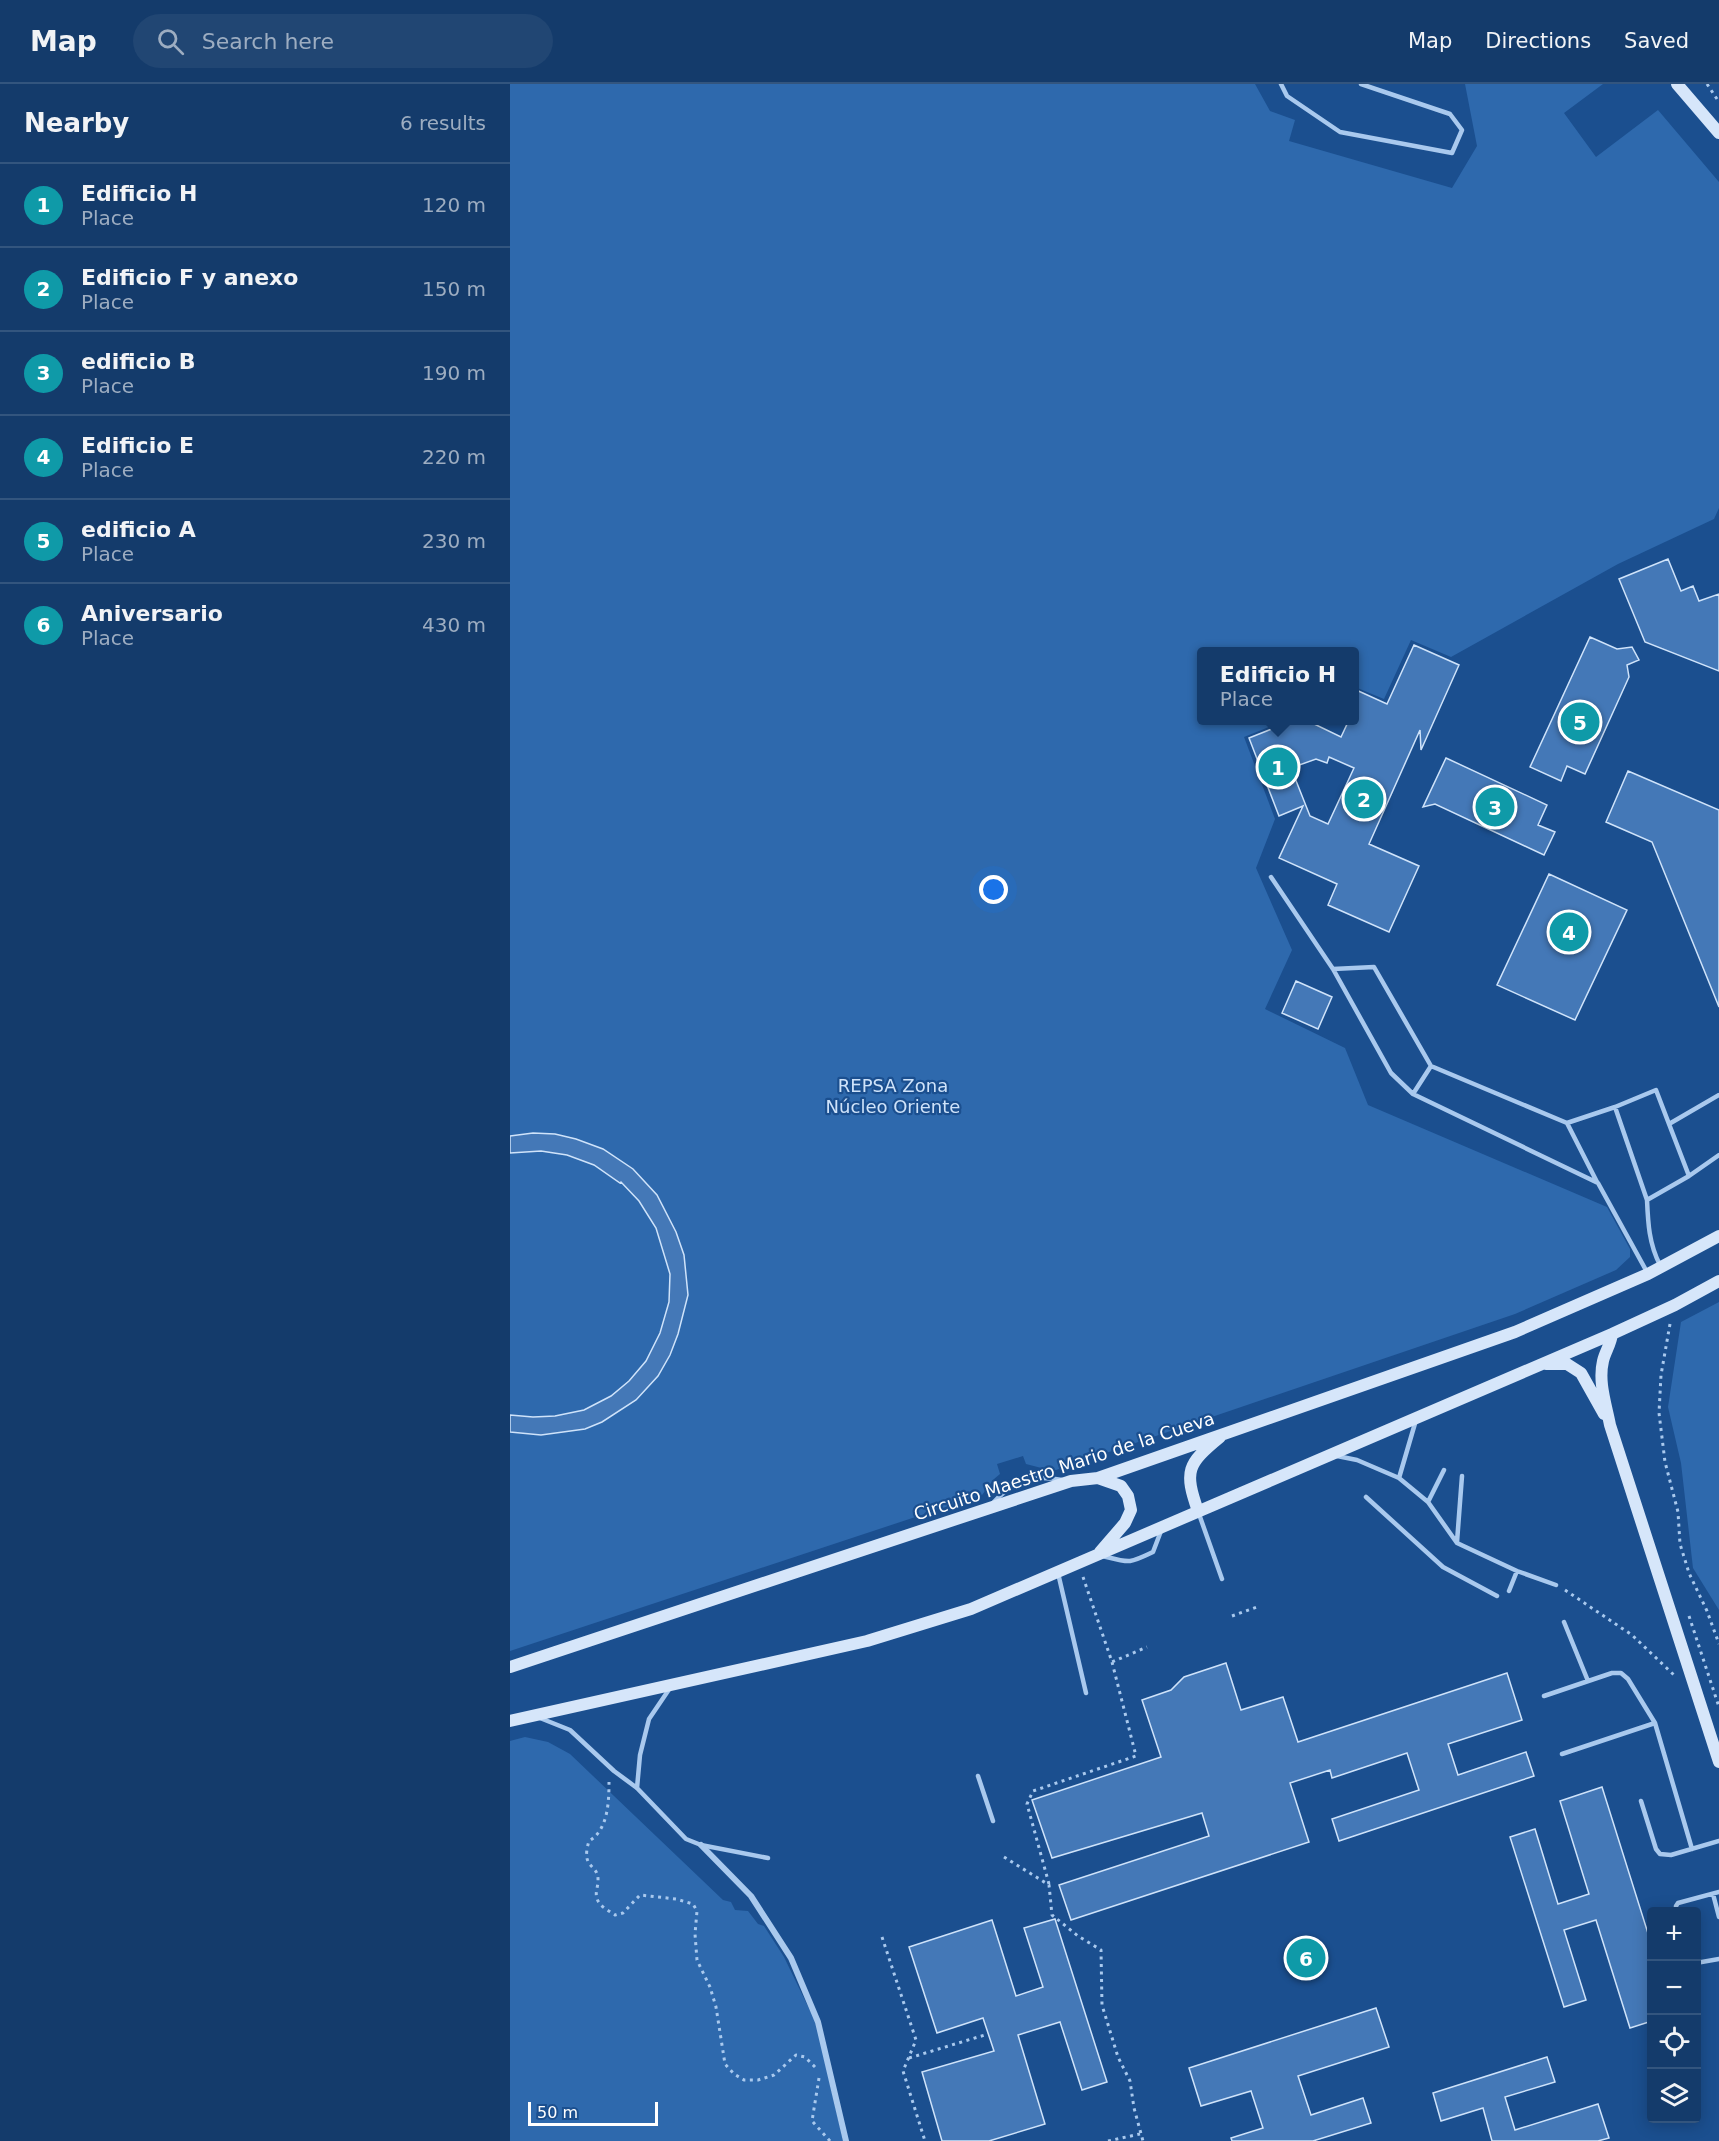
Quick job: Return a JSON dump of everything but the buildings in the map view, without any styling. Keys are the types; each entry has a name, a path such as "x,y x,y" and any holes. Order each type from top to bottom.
{"street":[{"path":"1677,84 1719,133"},
{"name":"Circuito Maestro Mario de la Cueva","path":"510,1667 1071,1481 1098,1478 1515,1332 1661,1268 1719,1236"},
{"path":"510,1721 867,1641 971,1609 1612,1334 1675,1305 1719,1281"},
{"path":"1612,1334 1610,1346 1603,1361 1602,1387 1610,1425 1719,1762"},
{"path":"1542,1364 1567,1364 1581,1373 1610,1425"},
{"path":"1198,1511 1191,1492 1189,1476 1194,1461 1225,1432"},
{"path":"1097,1555 1125,1523 1131,1510 1128,1496 1121,1486 1098,1478"},
{"path":"510,1675 524,1662"},
{"path":"700,1845 751,1896 791,1958 818,2022 846,2141"}],"lane":[{"path":"1281,84 1287,96 1340,132 1452,153 1462,130 1450,114 1360,84"},
{"path":"1271,877 1333,969 1391,1073 1413,1094 1598,1184"},
{"path":"1333,969 1374,967 1431,1066 1567,1123 1648,1274"},
{"path":"1413,1094 1431,1066"},
{"path":"1567,1123 1656,1090 1689,1176"},
{"path":"1669,1124 1719,1095"},
{"path":"1615,1107 1647,1200 1648,1225 1653,1251 1661,1268"},
{"path":"1647,1200 1689,1176 1719,1155"},
{"path":"1399,1478 1417,1417"},
{"path":"1331,1455 1357,1460 1399,1478 1428,1502 1457,1543 1517,1571 1556,1585"},
{"path":"1428,1502 1444,1470"},
{"path":"1457,1543 1462,1476"},
{"path":"1366,1497 1443,1567 1497,1596"},
{"path":"1198,1511 1222,1579"},
{"path":"1097,1555 1129,1563 1153,1552 1163,1527"},
{"path":"1509,1591 1517,1571"},
{"path":"1058,1572 1086,1693"},
{"path":"1564,1622 1588,1681"},
{"path":"1544,1696 1612,1673 1621,1673 1628,1679 1655,1723 1692,1849"},
{"path":"637,1788 640,1755 649,1719 673,1683"},
{"path":"536,1716 570,1730 637,1788 686,1839 700,1845 768,1858"},
{"path":"1562,1754 1655,1723"},
{"path":"978,1776 993,1821"},
{"path":"1641,1801 1656,1849 1660,1854 1671,1855 1719,1841"},
{"path":"1676,1907 1678,1903 1719,1892"},
{"path":"1713,1894 1719,1917"},
{"path":"1701,1962 1719,1959"}],"path":[{"path":"1707,84 1719,102"},
{"path":"1675,1305 1668,1330 1661,1375 1659,1413 1665,1462 1678,1512 1677,1525 1680,1544 1689,1573 1719,1644"},
{"path":"1078,1563 1112,1662 1136,1756 1033,1791 1027,1804 1049,1885 1052,1915 1078,1936 1101,1950 1102,2005 1118,2057 1130,2081 1134,2108 1143,2141"},
{"path":"1556,1585 1632,1635 1698,1698"},
{"path":"1232,1616 1257,1607"},
{"path":"1689,1616 1719,1707"},
{"path":"1112,1662 1147,1647"},
{"path":"609,1766 609,1793 605,1818 596,1837 589,1841 586,1851 586,1861 596,1872 598,1881 595,1892 599,1903 615,1915 623,1913 640,1895 676,1899 693,1904 697,1911 695,1950 716,2007 725,2064 734,2074 744,2080 758,2080 774,2075 796,2055 804,2057 815,2066 820,2075 812,2121 830,2141"},
{"path":"1004,1857 1049,1885"},
{"path":"882,1937 916,2040 903,2071 925,2141"},
{"path":"908,2058 988,2034"},
{"path":"1108,2141 1140,2134"}],"green space":[{"name":"REPSA Zona Núcleo Oriente","path":"510,84 1255,84 1270,111 1295,120 1289,141 1452,188 1477,146 1465,84 1603,84 1564,113 1596,157 1658,110 1719,182 1719,508 1714,519 1618,564 1451,657 1411,640 1384,699 1359,689 1359,647 1197,647 1197,725 1274,725 1244,737 1275,819 1256,868 1292,950 1265,1009 1345,1048 1368,1105 1607,1207 1630,1249 1630,1257 1616,1270 1515,1314 1053,1471 1026,1464 1023,1456 997,1464 1000,1474 982,1495 510,1651"},
{"path":"1719,1302 1719,1610 1693,1568 1681,1463 1668,1407 1681,1322"},
{"path":"525,1737 548,1742 570,1754 723,1900 731,1902 735,1910 748,1911 758,1924 764,1926 784,1957 816,2023 843,2141 510,2141 510,1741"}],"place":[{"name":"edificio A","path":"1580,722"},
{"name":"Edificio H","path":"1278,767"},
{"name":"Edificio F y anexo","path":"1364,799"},
{"name":"edificio B","path":"1495,807"},
{"name":"Edificio E","path":"1569,932"},
{"name":"Aniversario","path":"1306,1958"}]}
